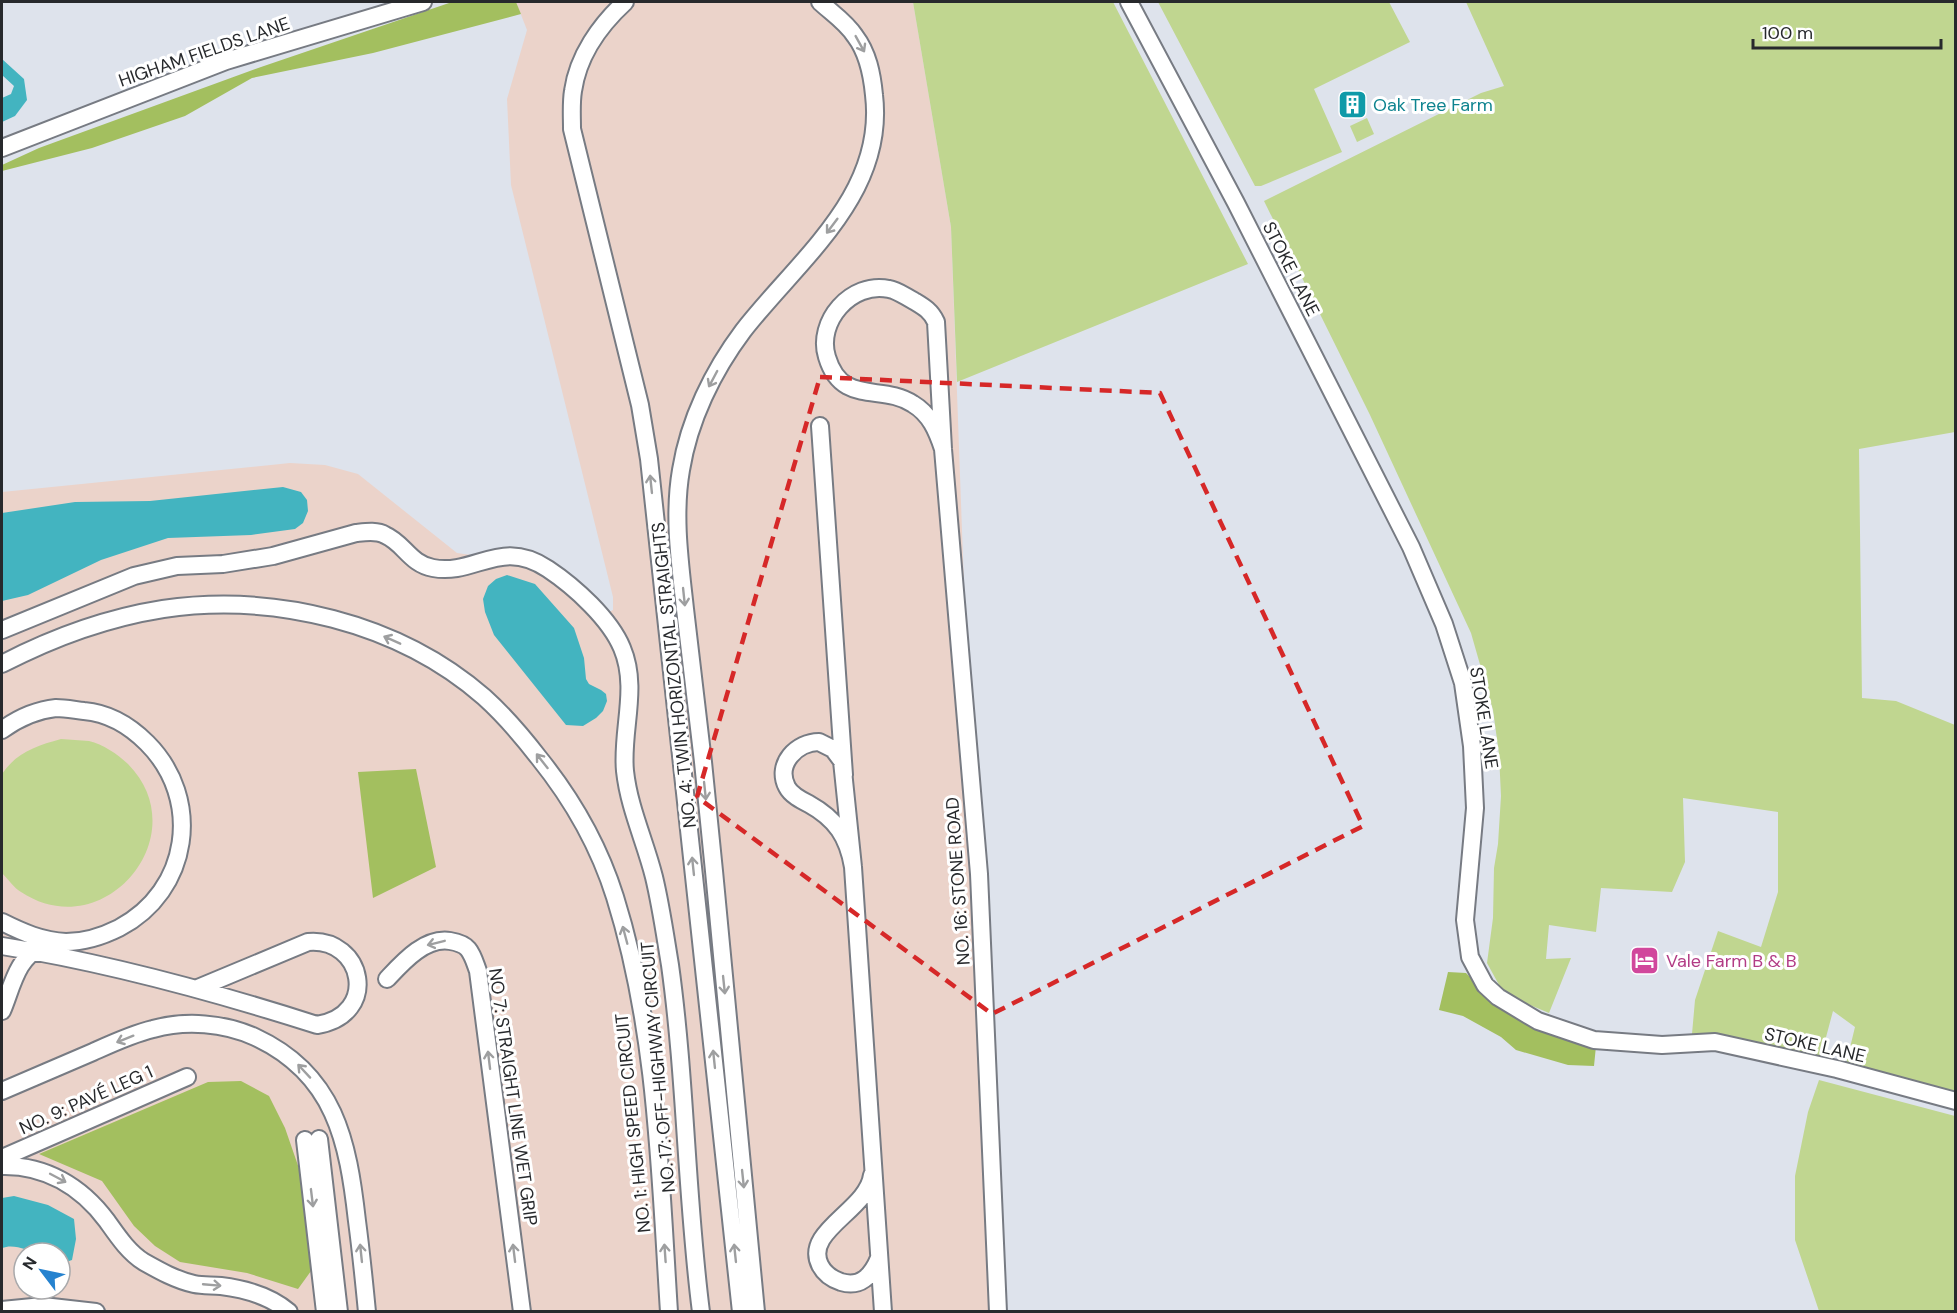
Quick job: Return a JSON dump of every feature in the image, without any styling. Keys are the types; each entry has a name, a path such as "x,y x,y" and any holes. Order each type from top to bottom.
{"street":[{"name":"HIGHAM FIELDS LANE","path":"2,148 226,61 423,2"},
{"name":"NO. 4: TWIN HORIZONTAL STRAIGHTS","path":"625,2 610,15 595,35 579,71 573,90 572,129 640,405 649,459 741,1311"},
{"name":"NO. 4: TWIN HORIZONTAL STRAIGHTS","path":"756,1311 703,761 680,564 677,505 681,470 690,432 705,393 722,362 744,331 820,242 840,215 867,168 874,138 876,112 872,74 866,55 856,37 845,23 820,2"},
{"name":"STOKE LANE","path":"1129,2 1236,203 1411,547 1444,624 1463,683 1473,746 1475,808 1466,920 1470,957 1485,985 1498,997 1538,1021 1594,1040 1662,1046 1715,1042 1837,1069 1956,1101"},
{"name":"NO. 16: STONE ROAD","path":"943,448 935,428 913,403 885,394 867,394 841,382 834,374 827,357 825,344 827,325 843,303 854,295 877,288 890,289 932,312 936,322 943,448 979,874 998,1311"},
{"path":"820,426 883,1311"},
{"name":"NO. 17: OFF-HIGHWAY CIRCUIT","path":"2,630 134,576 177,567 223,564 273,556 356,533 370,532 385,534 411,558 434,568 448,569 502,556 519,556 535,561 549,569 587,602 613,630 623,651 629,676 630,708 625,743 625,770 630,798 654,876 670,967 677,1027 694,1260 701,1311"},
{"name":"NO. 1: HIGH SPEED CIRCUIT","path":"2,664 58,638 138,614 191,606 272,607 298,610 327,618 358,627 403,645 458,677 483,696 510,722 553,775 588,832 614,895 626,935 644,1021 651,1071 669,1311"},
{"path":"2,730 17,719 56,708 97,712 133,729 162,758 178,790 183,826 177,862 160,894 135,919 103,936 34,951 24,961 2,1011"},
{"path":"844,775 842,761 837,752 825,744 812,742 802,745 792,754 784,775 786,786 791,793 829,819 846,839 853,867"},
{"path":"2,922 31,937 67,942"},
{"name":"NO 7: STRAIGHT LINE WET GRIP","path":"387,979 415,953 438,940 456,942 466,947 473,957 478,970 522,1311"},
{"path":"2,946 34,951 198,988 317,1025 331,1023 349,1010 355,999 357,976 349,958 339,950 319,941 308,942 198,988"},
{"path":"2,1091 127,1037 167,1026 188,1024 225,1026 244,1032 277,1048 306,1071 317,1086 336,1119 345,1142 354,1190 367,1311"},
{"name":"NO. 9: PAVÉ LEG 1","path":"2,1150 186,1074 2,1158"},
{"path":"325,1311 312,1139 339,1311"},
{"path":"872,1141 872,1178 869,1186 858,1202 824,1235 817,1251 817,1258 827,1275 843,1283 852,1284 868,1278 879,1257"},
{"path":"2,1166 27,1167 51,1174 72,1185 90,1200 140,1260 159,1271 175,1279 196,1284 243,1289 264,1296 290,1311"},
{"path":"2,1310 43,1306 96,1311"}],"highlighted area":[{"path":"820,377 1160,393 1363,826 992,1014 697,797"}],"shaded area":[{"path":"516,2 913,2 951,227 968,696 984,858 996,1044 1006,1311 2,1312 2,492 290,463 325,465 358,474 457,553 478,556 524,555 607,613 613,610 613,597 511,185 507,99 527,30"}],"green space":[{"path":"452,2 516,2 521,14 373,53 252,78 185,116 92,148 2,171 2,165 39,148 261,67"},
{"path":"913,2 1113,2 1248,264 957,382 951,227"},
{"path":"1158,2 1389,2 1410,42 1314,89 1342,152 1261,186 1255,186"},
{"path":"1466,2 1955,2 1955,432 1859,449 1862,698 1896,701 1955,725 1955,1096 1846,1064 1855,1027 1833,1011 1821,1056 1813,1058 1692,1034 1695,1000 1718,931 1761,947 1778,892 1778,812 1683,798 1685,862 1672,892 1601,888 1596,932 1549,925 1546,959 1571,958 1549,1013 1504,994 1487,963 1493,918 1494,868 1501,796 1499,754 1493,710 1471,633 1370,415 1264,201 1481,93 1504,86"},
{"path":"1367,118 1374,134 1357,142 1350,126"},
{"path":"61,739 94,742 110,750 128,764 147,792 152,822 147,850 132,875 110,894 83,905 52,905 21,892 2,873 2,774 21,755 43,744"},
{"path":"416,769 436,867 373,898 358,772"},
{"path":"1448,972 1466,973 1499,1006 1596,1046 1594,1066 1568,1065 1516,1050 1501,1037 1463,1016 1439,1010"},
{"path":"1819,1080 1955,1116 1955,1311 1819,1311 1795,1240 1795,1176 1808,1112"},
{"path":"241,1081 269,1096 285,1128 303,1180 311,1271 298,1289 247,1273 180,1262 155,1246 134,1226 102,1181 39,1154 208,1082"}],"water":[{"path":"2,59 24,79 27,100 15,116 2,122 2,98 11,94 14,86 2,75"},
{"path":"283,487 301,492 307,500 308,511 303,523 295,529 251,535 168,538 101,560 28,595 2,601 2,513 75,502 150,501"},
{"path":"507,575 535,584 574,628 584,658 586,679 589,684 606,694 607,701 603,711 583,726 566,725 494,635 485,612 483,599 488,586 496,579"},
{"path":"14,1196 48,1205 74,1219 76,1239 72,1260 72,1241 12,1241 12,1246 2,1248 2,1198"}],"place":[{"name":"Oak Tree Farm","path":"1352,105"},
{"name":"Vale Farm B & B","path":"1645,961"}]}
